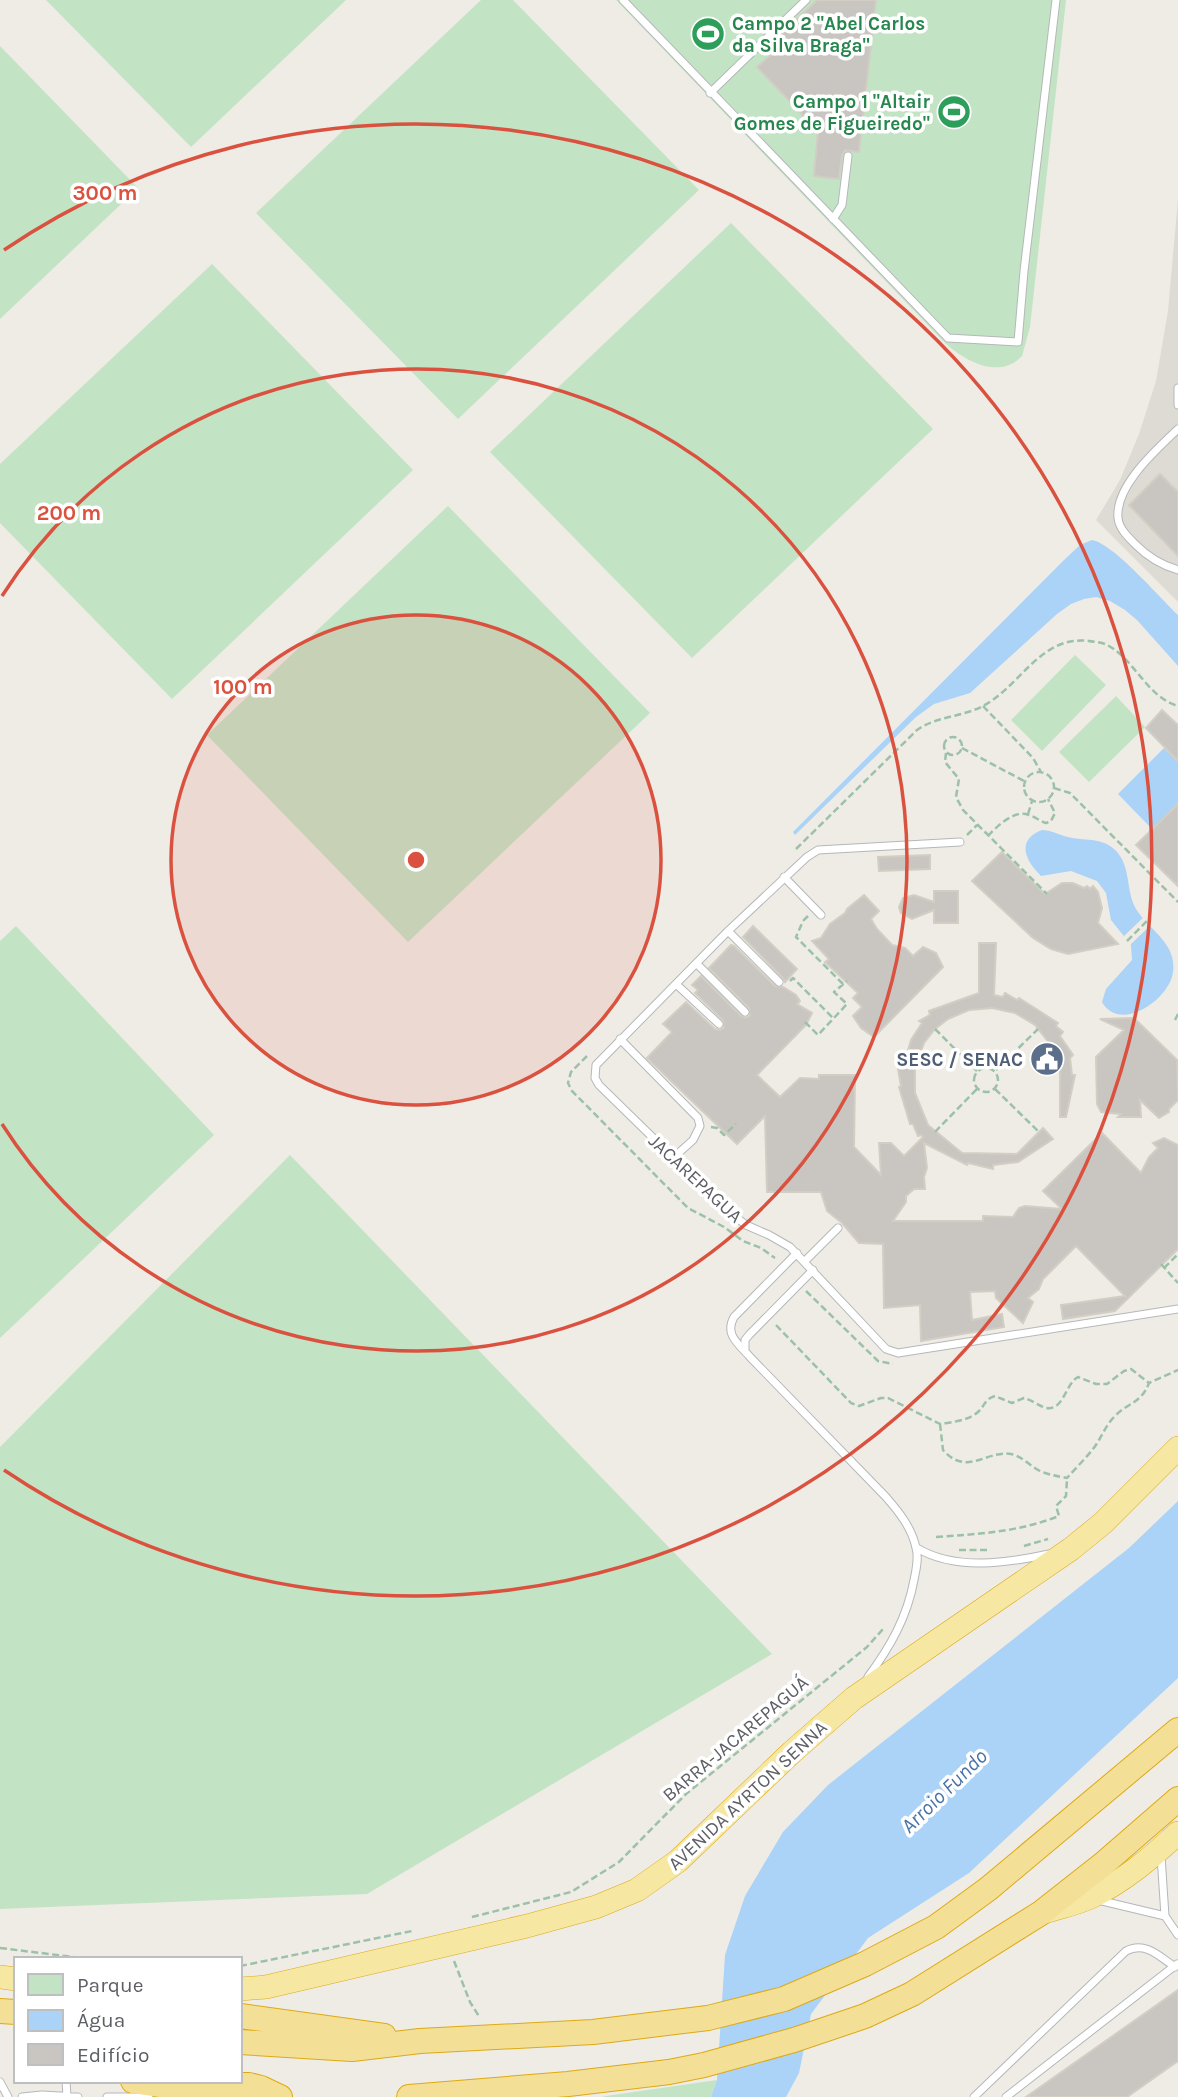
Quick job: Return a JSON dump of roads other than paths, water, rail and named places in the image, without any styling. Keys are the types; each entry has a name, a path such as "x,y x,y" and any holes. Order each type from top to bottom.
{"highway":[{"name":"AVENIDA AYRTON SENNA","path":"242,1989 266,1987 561,1916 596,1907 637,1890 678,1861 792,1752 854,1698 1071,1549 1102,1523 1178,1448"},
{"path":"242,2042 352,2049 419,2041 593,2032 708,2018 784,1999 865,1964 936,1927 988,1889 1178,1730"},
{"path":"409,2097 568,2084 704,2065 794,2040 865,2016 912,1994 955,1969 1041,1913 1178,1799"},
{"path":"1041,1913 1089,1898 1118,1882 1178,1833"},
{"path":"242,2016 419,2041"},
{"path":"147,2083 248,2085 280,2097"}],"lane":[{"path":"622,0 948,338 1018,342 1056,0"},
{"path":"710,93 806,0"},
{"path":"833,219 841,209 843,201 848,156"},
{"path":"1178,388 1178,405"},
{"path":"1178,429 1134,475 1121,497 1118,519 1124,533 1144,553 1162,565 1178,570"},
{"path":"673,1158 693,1140 700,1126 698,1118 620,1040 784,877 818,850 960,842"},
{"path":"784,877 818,912"},
{"path":"728,931 779,982"},
{"path":"698,964 745,1012"},
{"path":"676,984 719,1024"},
{"name":"JACAREPAGUA","path":"620,1040 596,1065 595,1078 599,1085 746,1225 769,1234 797,1253 886,1349 898,1353 1178,1309"},
{"path":"805,1261 838,1228"},
{"path":"797,1253 734,1317 729,1325 730,1332 887,1497 904,1519 916,1548 915,1572 907,1612 887,1651 854,1698"},
{"path":"745,1350 747,1337 813,1270"},
{"path":"916,1548 940,1558 971,1562 1017,1561 1071,1549"},
{"path":"1161,1849 1165,1916 1178,1935"},
{"path":"1089,1898 1165,1916"},
{"path":"975,2097 1126,1951 1140,1946 1148,1948 1176,1965 1018,2093 1006,2097"},
{"path":"0,2082 8,2097"},
{"path":"22,2097 78,2097"},
{"path":"107,2097 149,2097"}],"water":[{"path":"1092,540 1124,561 1178,615 1178,666 1137,620 1110,601 1096,597 1071,604 970,693 934,704 916,717 795,835 793,832 1064,560 1080,545"},
{"path":"1164,748 1178,762 1178,803 1152,829 1118,794"},
{"path":"1042,830 1103,843 1120,855 1136,909 1166,945 1173,962 1170,982 1163,993 1143,1009 1120,1015 1110,1011 1102,1002 1106,989 1132,960 1131,945 1111,920 1106,893 1097,881 1071,871 1041,876 1031,864 1026,845 1028,839"},
{"name":"Arroio Fundo","path":"1178,1501 1178,1678 969,1873 868,1938 811,2014 799,2073 786,2097 711,2097 717,2080 725,1955 745,1896 783,1832 828,1785 1129,1548"}],"place":[{"name":"Campo 2 \"Abel Carlos da Silva Braga\"","path":"708,34"},
{"name":"Campo 1 \"Altair Gomes de Figueiredo\"","path":"954,112"},
{"name":"SESC / SENAC","path":"1047,1059"}]}
